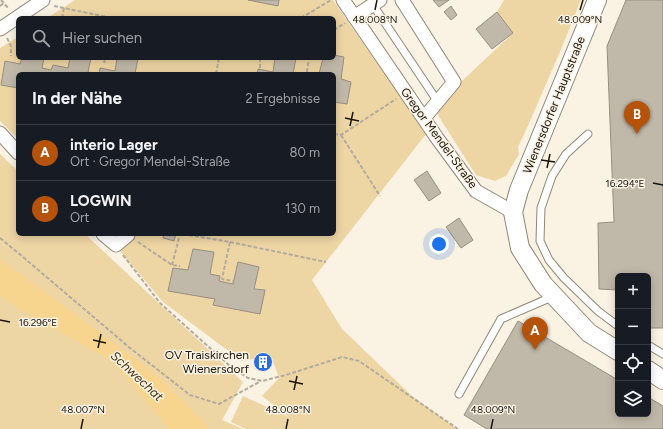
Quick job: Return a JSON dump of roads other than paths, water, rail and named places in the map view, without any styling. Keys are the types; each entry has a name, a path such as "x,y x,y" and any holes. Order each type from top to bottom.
{"street":[{"name":"Gregor Mendel-Straße","path":"343,0 437,138 476,191 513,212"},
{"path":"402,0 454,82 424,118"},
{"name":"Wienersdorfer Hauptstraße","path":"513,212 519,190 597,0"},
{"path":"19,16 41,2"},
{"path":"354,17 376,2"},
{"path":"1,28 16,18"},
{"path":"0,133 16,151"},
{"path":"513,212 520,248 543,284 589,333 615,349"},
{"path":"105,236 116,246 127,236"},
{"path":"651,372 663,380"}],"lane":[{"path":"376,2 438,102"},
{"path":"588,134 566,154 552,176 540,208 540,240 549,260 564,278 598,311 615,324"},
{"path":"459,394 501,319 554,296"},
{"path":"651,348 663,354"}],"water":[{"name":"Schwechat","path":"0,259 153,372 202,420 209,429 169,429 112,361 19,309 0,296"}],"place":[{"name":"LOGWIN","path":"637,134"},
{"name":"interio Lager","path":"535,350"},
{"name":"OV Traiskirchen Wienersdorf","path":"263,362"}]}
